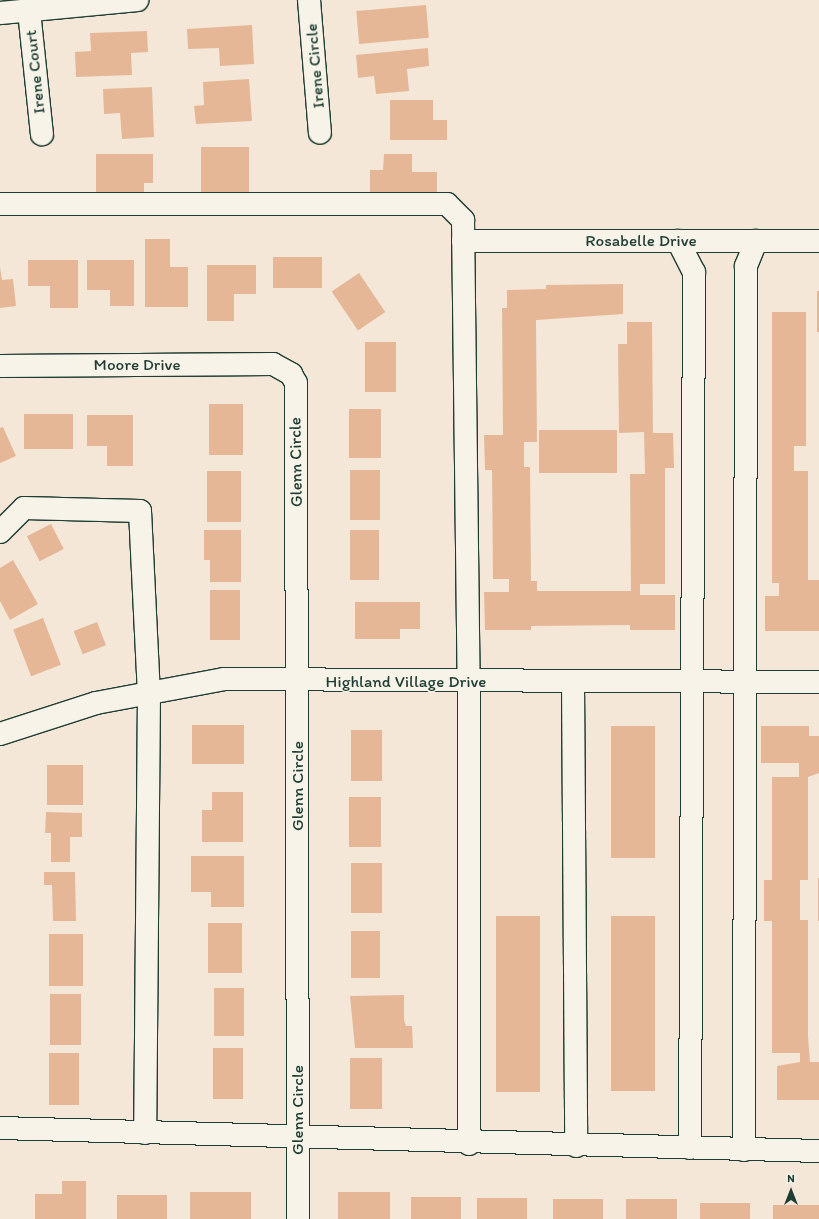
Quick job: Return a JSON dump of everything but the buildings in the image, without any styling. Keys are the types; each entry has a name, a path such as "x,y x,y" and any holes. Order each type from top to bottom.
{"street":[{"path":"0,13 138,0"},
{"name":"Irene Circle","path":"309,0 320,133"},
{"name":"Irene Court","path":"29,10 42,134"},
{"path":"0,204 446,204 463,220 469,682 469,1144"},
{"name":"Rosabelle Drive","path":"463,241 819,241"},
{"path":"678,241 694,272 690,682 690,1148"},
{"path":"744,1150 746,266 756,241"},
{"name":"Moore Drive","path":"0,366 273,364"},
{"name":"Glenn Circle","path":"273,364 291,374 296,383 298,682 298,1219"},
{"path":"0,532 24,508 140,511 149,694 145,1133"},
{"name":"Highland Village Drive","path":"0,734 96,703 224,679 298,682 819,682"},
{"path":"573,682 576,1146"},
{"path":"0,1128 469,1144 819,1151"}]}
